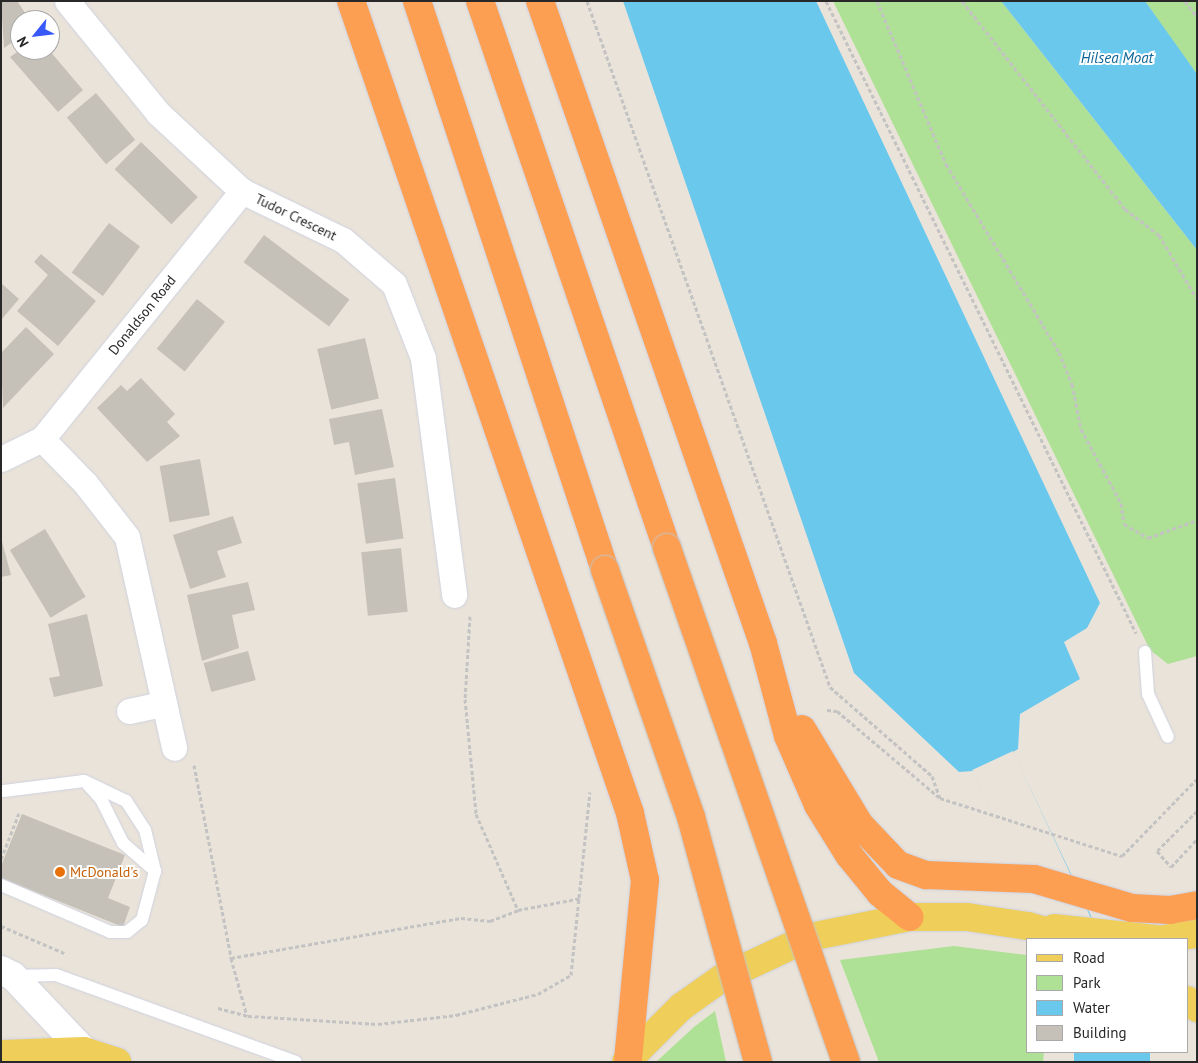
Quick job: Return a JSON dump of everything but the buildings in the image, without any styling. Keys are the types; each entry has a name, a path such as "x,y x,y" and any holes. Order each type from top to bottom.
{"highway":[{"path":"351,1 630,813 645,880 627,1060"},
{"path":"417,1 605,570 691,817 758,1062"},
{"path":"480,1 667,548 846,1062"},
{"path":"540,1 763,643 788,736 818,805 848,855 880,893 910,917"},
{"path":"763,643 820,762 872,842 898,865 926,875 999,875 1056,884 1108,902 1152,910 1197,905"}],"main road":[{"path":"627,1060 681,1007 763,956 827,932 910,917 966,917 1028,926 1150,938"},
{"path":"1028,926 1070,938"},
{"path":"1171,938 1197,934"},
{"path":"1,1054 84,1051 118,1062"}],"street":[{"name":"Tudor Crescent","path":"67,1 158,113 242,191 343,240 394,284 423,358 454,595"},
{"name":"Donaldson Road","path":"1,459 42,440 242,191"},
{"path":"42,440 85,483 127,537 174,748"},
{"path":"129,711 163,704"},
{"path":"5,976 84,1051"}],"lane":[{"path":"1145,652 1148,694 1168,737"},
{"path":"1,885 110,932 127,932 142,920 155,871 146,830 126,801 84,781 4,791"},
{"path":"84,781 101,799 123,844 155,871"},
{"path":"5,976 56,975 296,1062"}],"path":[{"path":"587,1 830,687 932,776 940,798"},
{"path":"826,1 1145,652"},
{"path":"877,1 946,164 1059,352 1072,384 1081,429 1121,503 1124,524 1148,538 1197,520"},
{"path":"962,1 1125,209 1159,235 1197,299"},
{"path":"1185,1 1197,17"},
{"path":"454,595 472,596 465,699 476,814 518,910"},
{"path":"826,710 837,711 940,798 1122,856 1197,779"},
{"path":"174,748 190,744 231,958 248,1016"},
{"path":"211,1006 248,1016 378,1024 456,1015 538,994 571,975 582,898 590,792"},
{"path":"1197,810 1157,851 1171,867 1197,839"},
{"path":"1,859 19,813"},
{"path":"231,958 461,918 490,921 518,910 582,898"},
{"path":"1,926 75,958"}],"green space":[{"path":"833,1 1001,1 1197,250 1197,656 1168,664 1150,650"},
{"path":"1145,1 1197,1 1197,74 1181,53"},
{"path":"954,946 1026,955 1026,1053 1044,1053 1043,1062 879,1062 840,960"},
{"path":"715,1011 726,1062 656,1062 694,1027"}],"water":[{"path":"623,1 816,1 1100,603 1087,628 1064,642 1080,679 1020,714 1018,749 1013,752 1102,938 1052,938 973,771 959,772 854,673"},
{"name":"Hilsea Moat","path":"1001,1 1145,1 1197,74 1197,250"},
{"path":"1074,1053 1150,1053 1150,1062 1074,1062"}],"pier":[{"path":"1013,751 1100,938 1051,938 972,770"}],"place":[{"name":"McDonald's","path":"60,872"}]}
